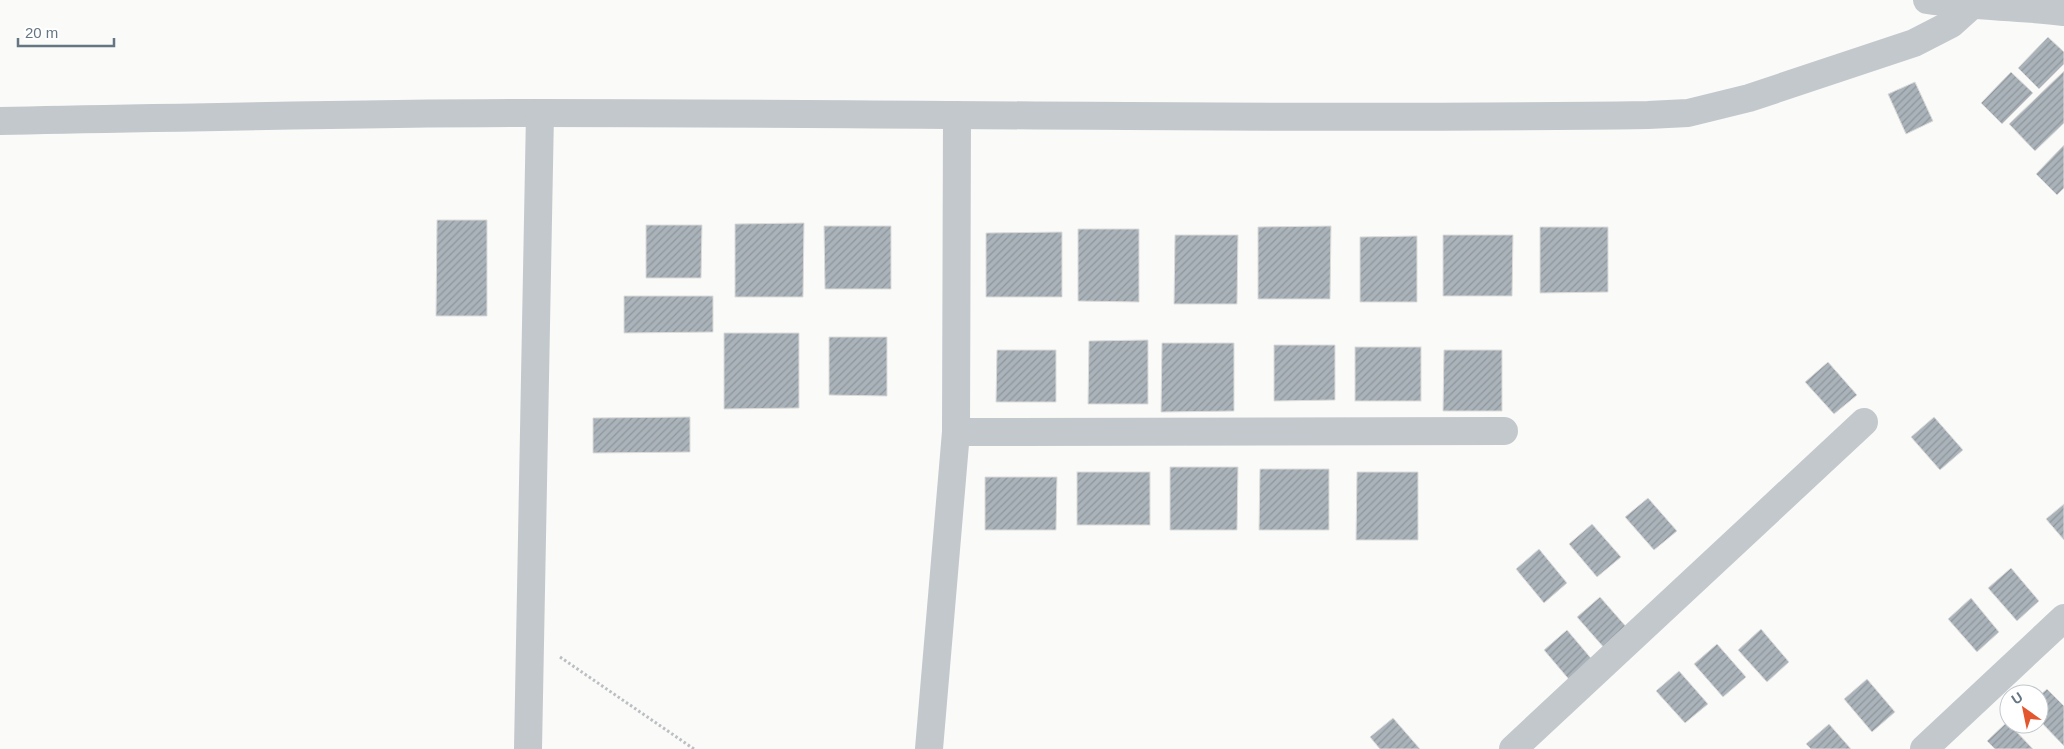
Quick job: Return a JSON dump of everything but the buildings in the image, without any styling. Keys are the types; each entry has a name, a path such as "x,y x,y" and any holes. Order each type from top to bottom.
{"street":[{"path":"1927,0 1972,6 2003,6 2064,12"},
{"path":"0,121 540,113 1420,118 1688,113 1749,98 1914,43 1951,24 1972,6"},
{"path":"528,749 540,113"},
{"path":"929,749 956,432 957,115"},
{"path":"1513,749 1864,422"},
{"path":"956,432 1504,431"},
{"path":"1924,749 2064,618"}],"path":[{"path":"531,637 694,749"}]}
